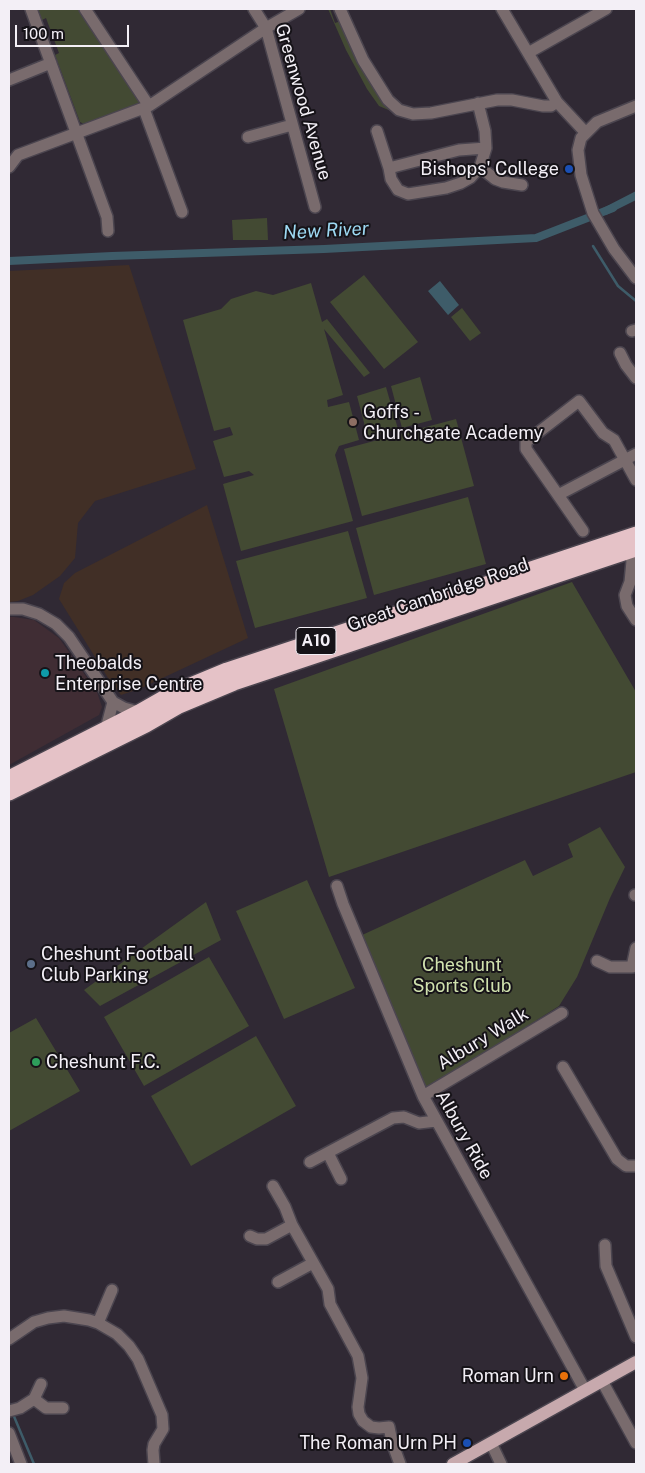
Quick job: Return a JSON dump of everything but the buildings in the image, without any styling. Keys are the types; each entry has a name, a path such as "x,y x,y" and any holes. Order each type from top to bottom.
{"highway":[{"name":"Great Cambridge Road","path":"9,778 139,712 174,692 227,670 636,534"},
{"name":"Great Cambridge Road","path":"9,793 146,725 179,706 234,683 632,550"}],"main road":[{"path":"453,1464 636,1362"}],"street":[{"path":"31,9 107,217 108,231"},
{"path":"85,9 146,107 182,212"},
{"name":"Greenwood Avenue","path":"254,9 266,28 315,207"},
{"path":"9,167 18,155 146,107 266,28 299,9"},
{"path":"340,9 363,60 388,100 396,109 406,113 421,114 505,100 548,106 557,102"},
{"path":"502,9 557,102 586,132"},
{"path":"528,53 606,9"},
{"path":"9,80 51,63"},
{"path":"377,131 395,187 400,192 408,194 457,184 470,178 480,167 486,148 485,131 478,103"},
{"path":"636,106 597,122 581,138 578,150 581,175 595,218 618,255 636,278"},
{"path":"248,137 292,125"},
{"path":"389,168 459,150 486,148"},
{"path":"480,167 495,179 522,185"},
{"path":"620,353 636,378"},
{"path":"583,531 525,445 526,442 579,401 603,433 614,440 636,480"},
{"path":"558,494 636,454"},
{"path":"632,550 630,582 624,595 626,606 636,620"},
{"path":"9,609 39,614 56,624 69,637 113,702 124,708 139,712"},
{"path":"106,729 113,702"},
{"name":"Albury Ride","path":"337,886 422,1096 585,1390"},
{"path":"597,961 610,967 634,972 636,948"},
{"name":"Albury Walk","path":"422,1096 562,1013"},
{"path":"563,1067 617,1159 626,1166 636,1166"},
{"path":"310,1162 392,1118 404,1117 419,1123 436,1121"},
{"path":"328,1153 341,1178"},
{"path":"273,1186 292,1225 328,1289 330,1304 358,1356 362,1378 358,1407 359,1414 371,1427 390,1427 392,1442 400,1464"},
{"path":"250,1236 256,1239 266,1239 292,1225"},
{"path":"605,1245 606,1266 636,1337"},
{"path":"278,1282 313,1263"},
{"path":"98,1323 112,1290"},
{"path":"9,1338 26,1326 48,1318 73,1316 98,1323 117,1334 134,1353 162,1415 163,1429 153,1450 154,1464"},
{"path":"602,1381 636,1443"},
{"path":"11,1410 20,1408 34,1399 41,1384"},
{"path":"34,1399 46,1408 63,1408"},
{"path":"9,1433 21,1464"},
{"path":"491,1443 501,1464"}],"shaded area":[{"path":"129,265 196,469 95,501 78,523 75,558 60,576 33,595 18,601 9,602 9,271"},
{"path":"207,505 248,638 139,689 121,695 108,678 59,599 64,583 75,573"},
{"name":"Theobalds Enterprise Centre","path":"9,617 34,620 59,638 97,692 102,707 99,715 9,765"}],"green space":[{"path":"38,9 80,9 145,102 84,124 80,122 55,55 59,53 46,18 42,20"},
{"path":"328,9 330,9 335,23 341,21 392,109 391,111 379,106 367,89 346,50"},
{"path":"267,218 268,240 233,240 232,220"},
{"path":"364,275 418,342 384,369 330,302"},
{"path":"311,283 322,322 327,319 370,373 364,377 324,329 343,395 327,400 328,407 349,402 359,440 339,446 335,455 353,521 241,551 223,484 254,475 249,471 224,477 213,441 233,435 230,427 214,431 183,320 221,309 231,299 256,291 273,295"},
{"path":"462,308 481,333 470,341 451,317"},
{"path":"420,377 432,420 402,428 391,386"},
{"path":"386,387 398,429 368,438 357,396"},
{"path":"456,419 474,486 362,516 344,449"},
{"path":"468,497 486,564 374,595 356,528"},
{"path":"348,531 367,598 255,628 236,561"},
{"path":"572,582 636,692 636,772 329,877 274,689"},
{"name":"Cheshunt Sports Club","path":"600,827 625,867 577,977 559,1006 425,1091 360,936 525,860 533,876 573,857 568,844"},
{"path":"307,880 355,988 284,1019 236,911"},
{"path":"206,902 221,940 100,1006 84,990"},
{"path":"209,957 249,1026 144,1086 104,1017"},
{"name":"Cheshunt F.C.","path":"36,1018 80,1091 9,1131 9,1033"},
{"path":"256,1036 296,1106 191,1166 151,1096"}],"water":[{"path":"636,191 636,200 606,215 603,208"},
{"path":"440,281 459,305 448,315 428,291"}],"waterway":[{"name":"New River","path":"9,261 324,249 536,238 613,208"},
{"path":"593,246 618,286 636,301"},
{"path":"13,1414 34,1464"}],"place":[{"name":"Bishops' College","path":"569,169"},
{"name":"Goffs - Churchgate Academy","path":"353,422"},
{"name":"Theobalds Enterprise Centre","path":"45,673"},
{"name":"Cheshunt Football Club Parking","path":"31,964"},
{"name":"Cheshunt F.C.","path":"36,1062"},
{"name":"Roman Urn","path":"564,1376"},
{"name":"The Roman Urn PH","path":"467,1443"}]}
